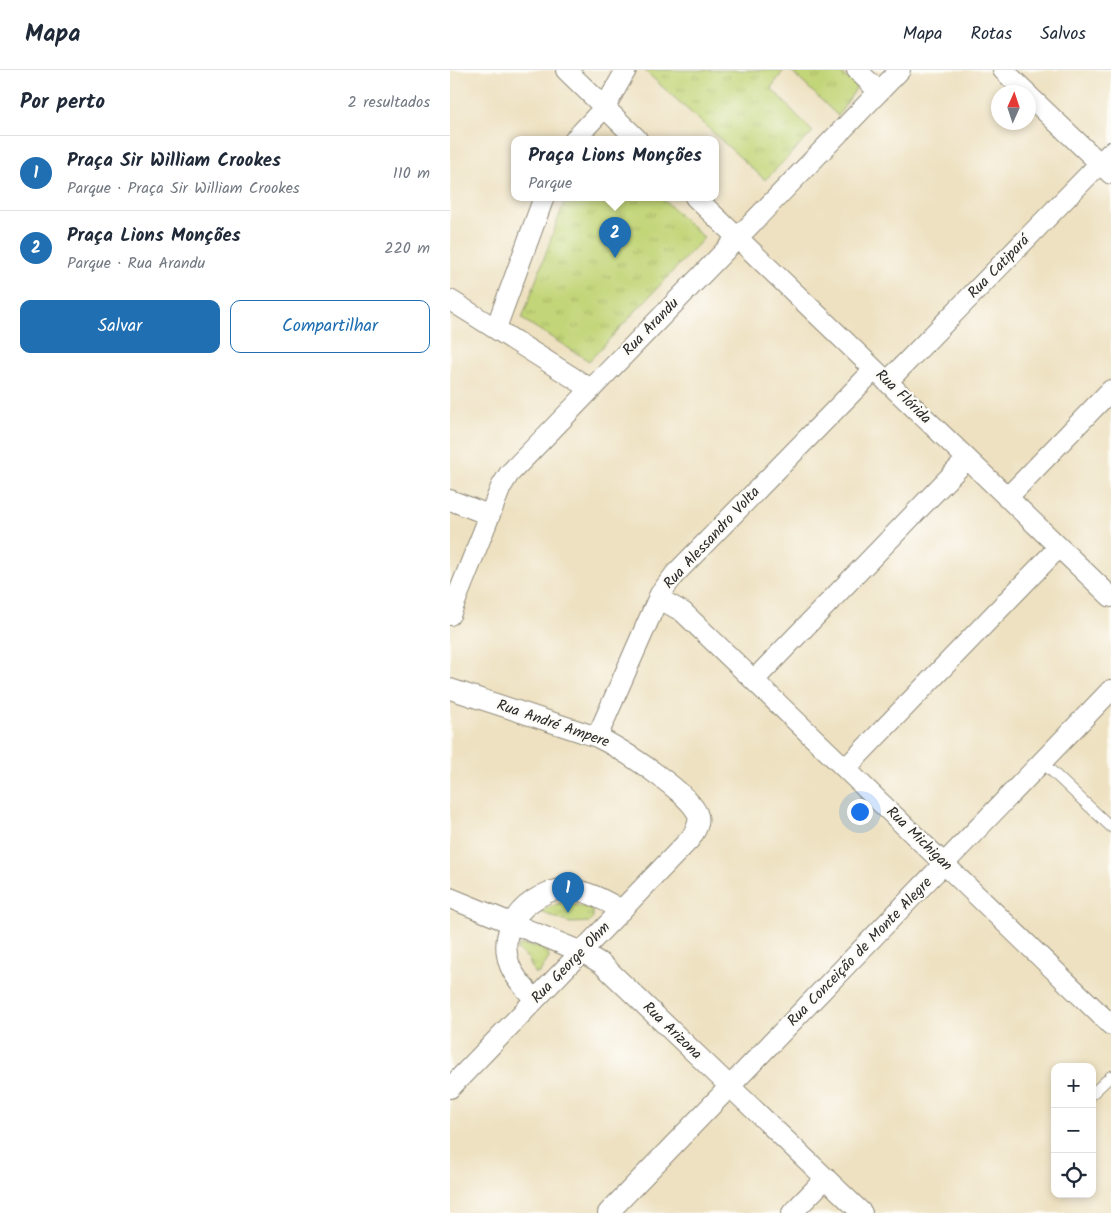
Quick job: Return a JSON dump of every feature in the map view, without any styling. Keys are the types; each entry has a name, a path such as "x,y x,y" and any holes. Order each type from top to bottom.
{"street":[{"path":"566,70 634,136"},
{"path":"578,136 605,107 626,70"},
{"path":"857,70 879,92"},
{"name":"Rua Arandu","path":"450,615 500,487 509,474 900,70"},
{"path":"1003,70 1018,85"},
{"path":"1036,102 1107,163"},
{"name":"Rua Catipará","path":"880,376 1107,163"},
{"path":"496,328 543,201"},
{"name":"Rua Flórida","path":"699,201 1111,597"},
{"path":"450,300 591,389"},
{"name":"Rua Alessandro Volta","path":"597,737 658,598 675,574 880,376"},
{"path":"1007,498 1111,390"},
{"path":"754,680 967,459"},
{"path":"450,500 489,515"},
{"path":"846,768 1059,548"},
{"name":"Rua Michigan","path":"658,598 684,612 1111,1025"},
{"name":"Rua André Ampere","path":"450,689 597,737 617,747 688,799 698,817 698,827 691,838"},
{"name":"Rua Conceição de Monte Alegre","path":"608,1213 729,1085 945,864 1111,690"},
{"name":"Rua George Ohm","path":"450,1088 691,838"},
{"path":"535,1000 510,965 507,934 511,921 525,906 554,889 571,889 585,893 622,910"},
{"name":"Rua Arizona","path":"450,898 511,921 582,952 602,964 862,1213"},
{"path":"792,1213 826,1178"}],"lane":[{"path":"1042,762 1111,827"},
{"path":"1096,1090 1111,1076"}],"green space":[{"path":"644,70 784,70 771,88 813,132 765,180 719,138 719,136 717,136"},
{"path":"790,70 838,70 857,87 838,116"},
{"path":"565,201 665,201 704,238 589,361 522,319"},
{"path":"563,902 593,909 593,917 590,922 570,923 538,911"},
{"path":"521,945 540,947 548,951 549,958 539,973 534,973 528,958 516,949"}],"place":[{"name":"Praça Lions Monções","path":"615,258"},
{"name":"Praça Sir William Crookes","path":"568,913"}]}
